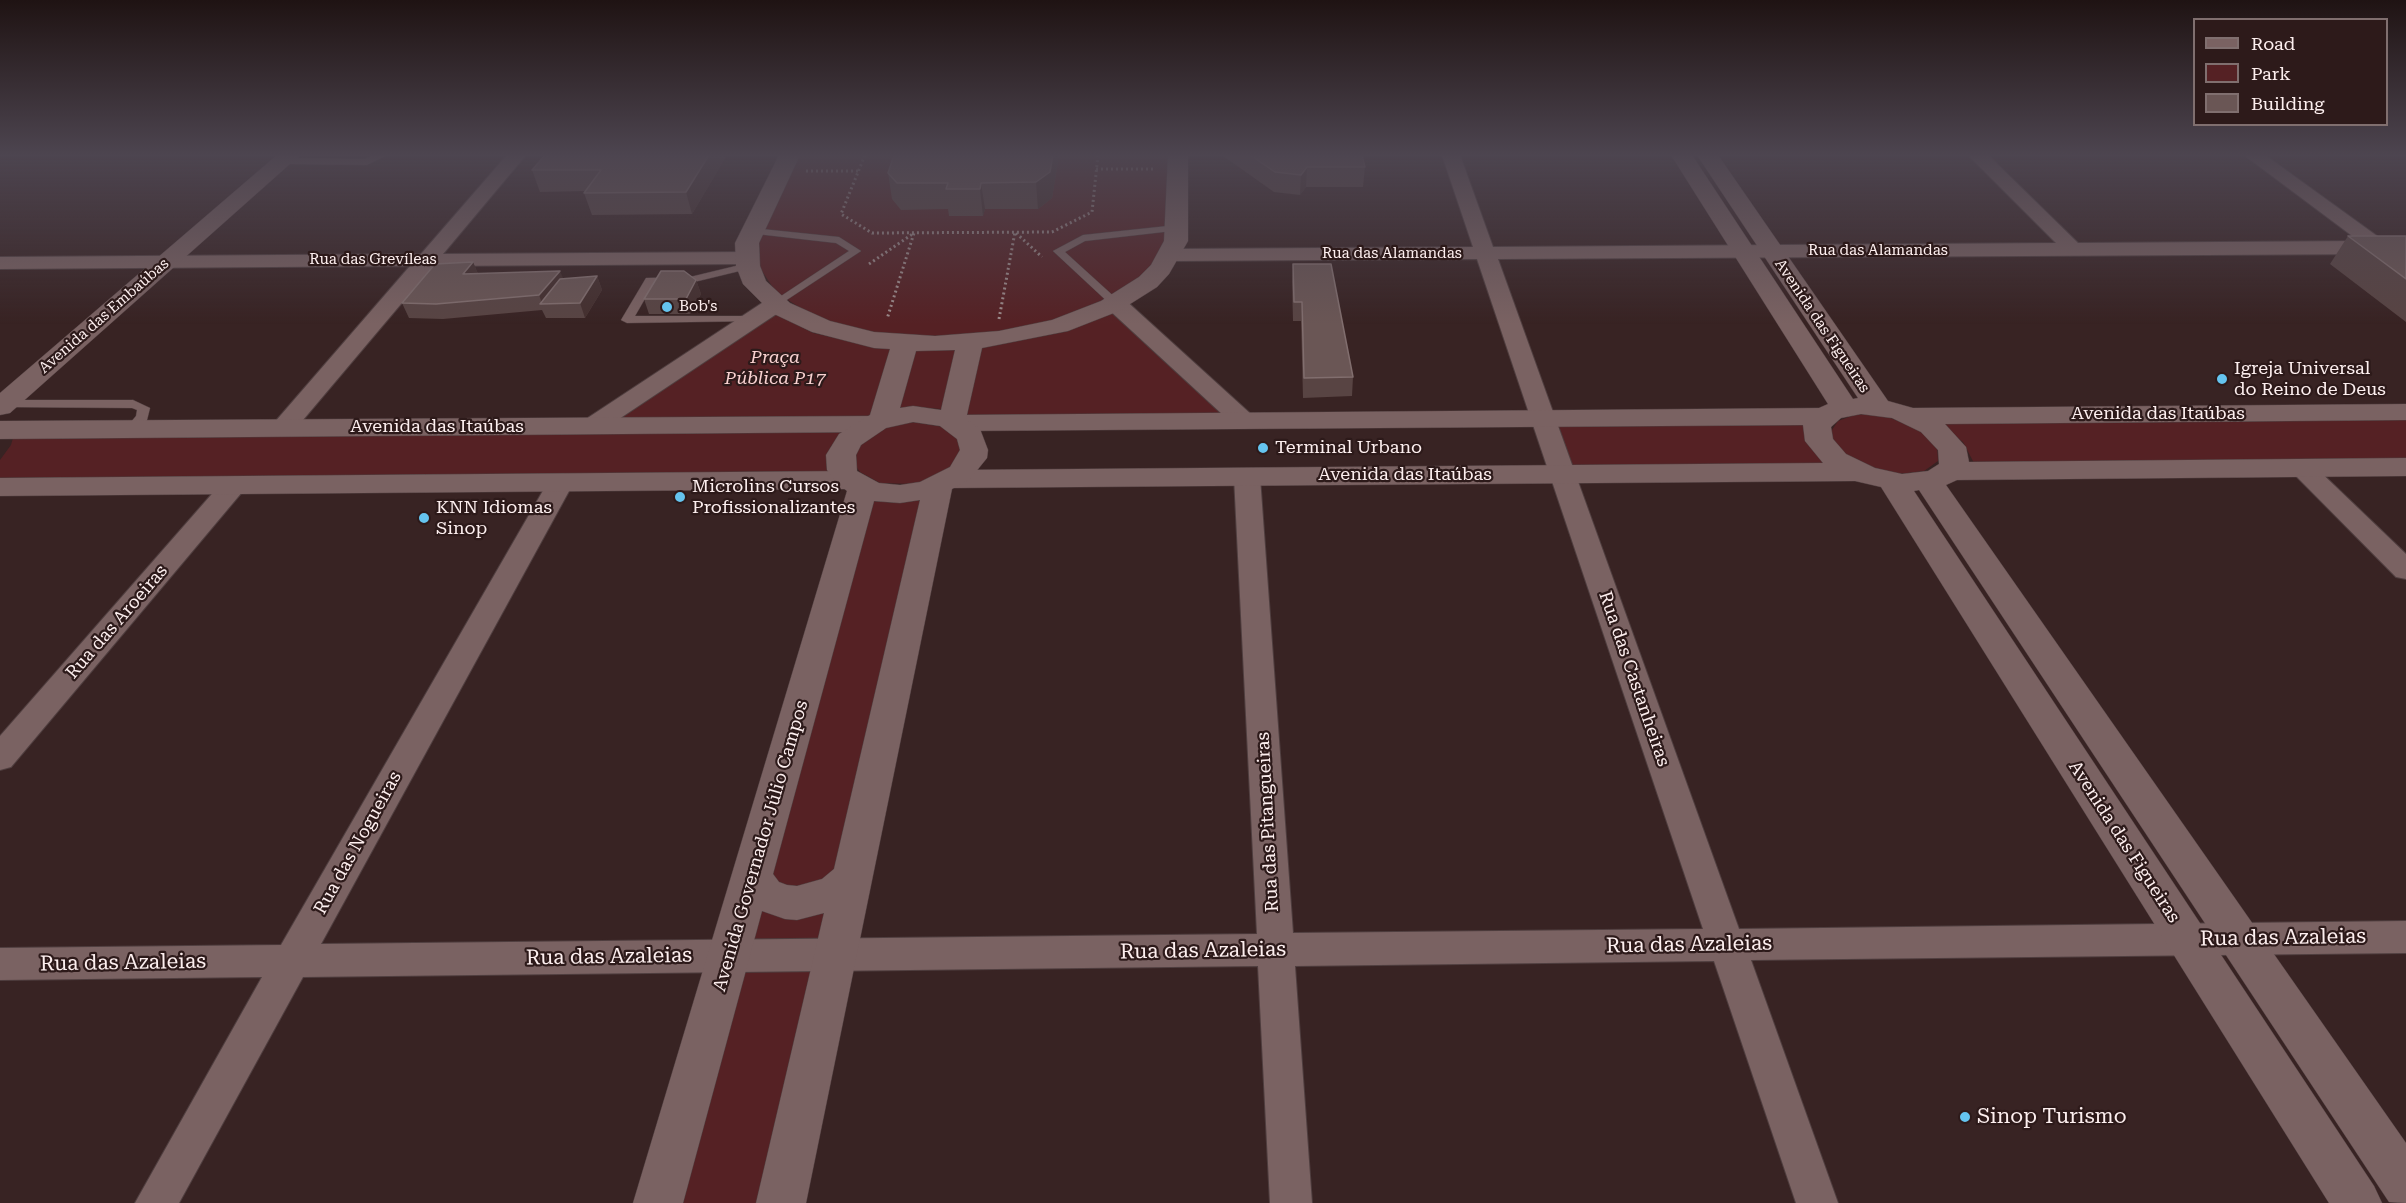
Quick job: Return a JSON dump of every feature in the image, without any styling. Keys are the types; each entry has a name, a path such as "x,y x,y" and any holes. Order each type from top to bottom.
{"street":[{"name":"Avenida das Embaúbas","path":"0,378 138,262 206,211"},
{"name":"Avenida das Embaúbas","path":"1,414 221,211"},
{"path":"283,428 469,211"},
{"path":"762,211 752,231 747,262 755,284 776,304 821,327 893,342 982,341 1059,326 1115,303 1148,282 1171,255 1176,241 1177,211"},
{"name":"Rua das Castanheiras","path":"1471,211 1817,1203"},
{"name":"Avenida das Figueiras","path":"1717,211 1743,252 1833,412"},
{"name":"Avenida das Figueiras","path":"1745,211 1878,407"},
{"path":"2034,211 2073,249"},
{"path":"2330,211 2381,248"},
{"name":"Rua das Alamandas","path":"1171,255 2406,247"},
{"name":"Rua das Grevíleas","path":"0,263 427,260 747,262"},
{"path":"1115,303 1244,421"},
{"path":"592,426 776,304"},
{"path":"955,422 982,341"},
{"path":"878,422 893,342"},
{"name":"Avenida das Figueiras","path":"1878,407 1910,416 1931,426 1952,447 1955,457 1906,476 1836,460 1819,441 1816,432 1833,412 1878,407"},
{"path":"857,484 842,470 841,455 849,440 878,422 920,414 955,422 1543,419 1833,412"},
{"name":"Avenida das Itaúbas","path":"1910,416 2406,412"},
{"name":"Avenida das Itaúbas","path":"1,414 55,430 878,422"},
{"path":"0,487 561,482 857,484 900,494 945,482 967,466 974,450 970,435 955,422"},
{"name":"Avenida das Itaúbas","path":"945,482 1563,474 1906,476 2406,467"},
{"path":"2302,468 2406,570"},
{"name":"Avenida das Figueiras","path":"1906,476 2239,939 2406,1185"},
{"name":"Avenida das Figueiras","path":"1906,476 2187,939 2357,1203"},
{"name":"Rua das Pitangueiras","path":"1247,477 1291,1203"},
{"name":"Rua das Nogueiras","path":"156,1203 561,482"},
{"path":"782,1203 853,878 945,482"},
{"name":"Avenida Governador Júlio Campos","path":"658,1203 752,878 857,484"},
{"name":"Rua das Aroeiras","path":"0,758 234,485"},
{"path":"752,878 765,894 785,902 797,903 834,893 853,878"},
{"name":"Rua das Azaleias","path":"0,964 2406,937"}],"lane":[{"path":"1115,303 1058,251 1083,238 1177,228"},
{"path":"752,231 839,240 856,251 776,304"},
{"path":"747,262 690,280 650,280 627,320 753,319"},
{"path":"1,414 82,404 133,404 144,408 142,417 131,429"},
{"path":"55,430 82,404"}],"path":[{"path":"843,211 842,214 872,233 1052,232 1092,211"},
{"path":"1015,232 1049,264"},
{"path":"982,341 1015,232"},
{"path":"868,264 914,233"},
{"path":"893,342 914,233"}],"green space":[{"path":"774,211 1167,211 1166,241 1151,266 1138,279 1102,302 1056,321 999,333 938,337 880,334 830,322 808,313 776,292 760,268 759,242"},
{"name":"Praça Pública P17","path":"771,312 813,333 870,346 981,348 1064,332 1116,312 1226,414 967,416 942,409 912,407 871,416 613,418"},
{"path":"1857,414 1883,415 1922,431 1937,446 1938,461 1924,471 1899,474 1885,472 1846,456 1833,441 1830,433 1838,421"},
{"path":"2406,420 2406,459 1974,463 1963,442 1939,423"},
{"path":"913,422 943,427 954,433 960,442 961,452 956,463 946,472 915,484 880,483 860,472 855,465 857,448 885,427"},
{"path":"1807,424 1810,447 1826,464 1568,466 1554,426"},
{"path":"844,432 831,446 827,456 828,472 0,478 0,460 11,445 13,438"},
{"path":"921,500 759,1203 681,1203 873,501 899,503"}],"building":[{"path":"2348,236 2406,236 2406,279"},
{"path":"473,262 463,274 560,271 539,295 436,304 402,303 435,264"},
{"path":"1293,264 1331,264 1353,377 1304,378 1302,302 1294,302"},
{"path":"661,271 684,271 696,280 686,299 644,299"},
{"path":"597,276 580,303 540,304 560,279"}],"place":[{"name":"Bob's","path":"667,307"},
{"name":"Igreja Universal do Reino de Deus","path":"2222,379"},
{"name":"Terminal Urbano","path":"1263,448"},
{"name":"Microlins Cursos Profissionalizantes","path":"680,497"},
{"name":"KNN Idiomas Sinop","path":"424,518"},
{"name":"Sinop Turismo","path":"1965,1117"}]}
